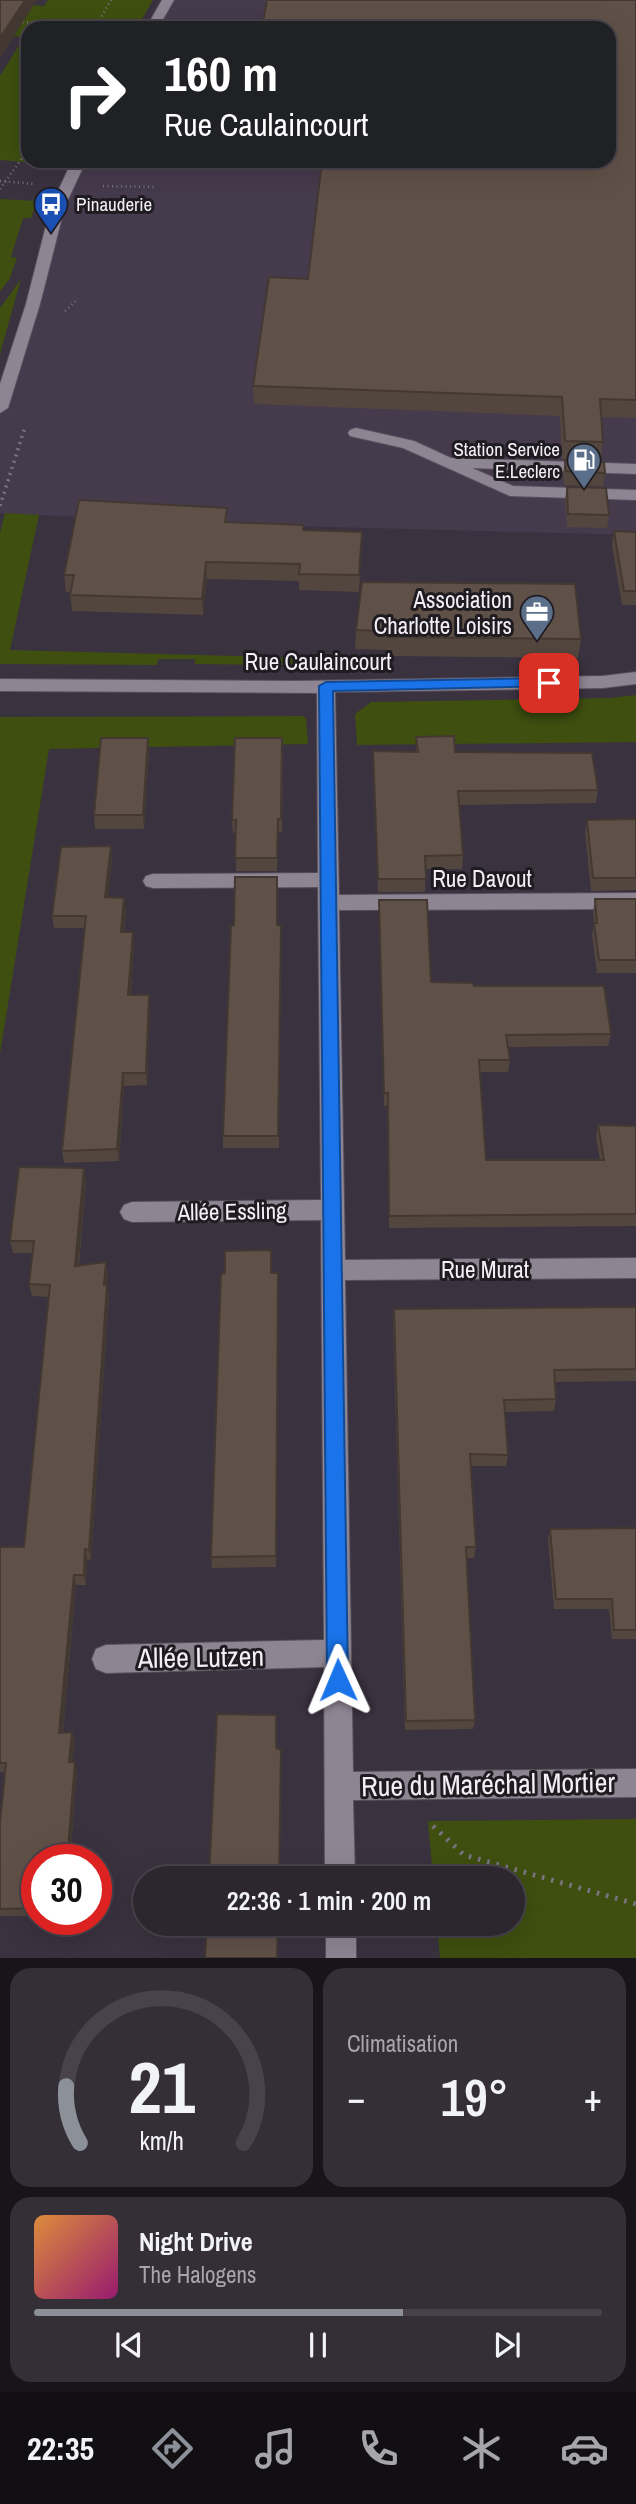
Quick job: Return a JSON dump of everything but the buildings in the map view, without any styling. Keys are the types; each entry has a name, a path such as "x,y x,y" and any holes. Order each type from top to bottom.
{"street":[{"path":"156,21 168,0"},
{"path":"0,408 33,304 58,206 76,168"},
{"path":"356,433 408,444 510,491 636,495"},
{"path":"445,461 636,469"},
{"name":"Rue Caulaincourt","path":"0,685 326,686 603,682 636,678"},
{"path":"326,686 340,1866"},
{"name":"Rue Davout","path":"153,881 329,892 636,901"},
{"name":"Allée Essling","path":"132,1212 332,1210"},
{"name":"Rue Murat","path":"333,1270 636,1268"},
{"name":"Allée Lutzen","path":"106,1659 337,1653"},
{"name":"Rue du Maréchal Mortier","path":"339,1786 636,1783"},
{"path":"341,1936 341,1958"}],"path":[{"path":"99,21 111,0"},
{"path":"6,21 21,23"},
{"path":"0,189 2,181 21,158"},
{"path":"2,181 39,185"},
{"path":"92,186 156,187"},
{"path":"389,1784 464,1855 636,1904"}],"shaded area":[{"path":"168,0 636,0 636,535 214,524 0,513 0,408 77,168 616,168 616,21 156,21"}],"green space":[{"path":"48,0 153,0 141,21 21,21 21,37 0,35 0,2 44,6"},
{"path":"21,42 21,162 0,160 0,76"},
{"path":"0,199 37,201 31,218 23,218 11,257 17,258 10,278 0,292"},
{"path":"21,279 1,350 0,356 0,308"},
{"path":"5,513 39,515 10,650 310,658 290,665 195,664 195,659 158,659 157,665 0,664 0,533"},
{"path":"636,695 636,742 357,745 355,714 371,702 610,698"},
{"path":"0,717 306,718 308,744 49,749 0,1054"},
{"path":"636,1819 636,1958 440,1958 438,1936 525,1936 525,1866 432,1866 428,1821"}],"place":[{"name":"Pinauderie","path":"51,234"},
{"name":"Station Service E.Leclerc","path":"584,490"},
{"name":"Association Charlotte Loisirs","path":"537,642"}],"route":[{"path":"338,1680 326,686 549,683"}]}
